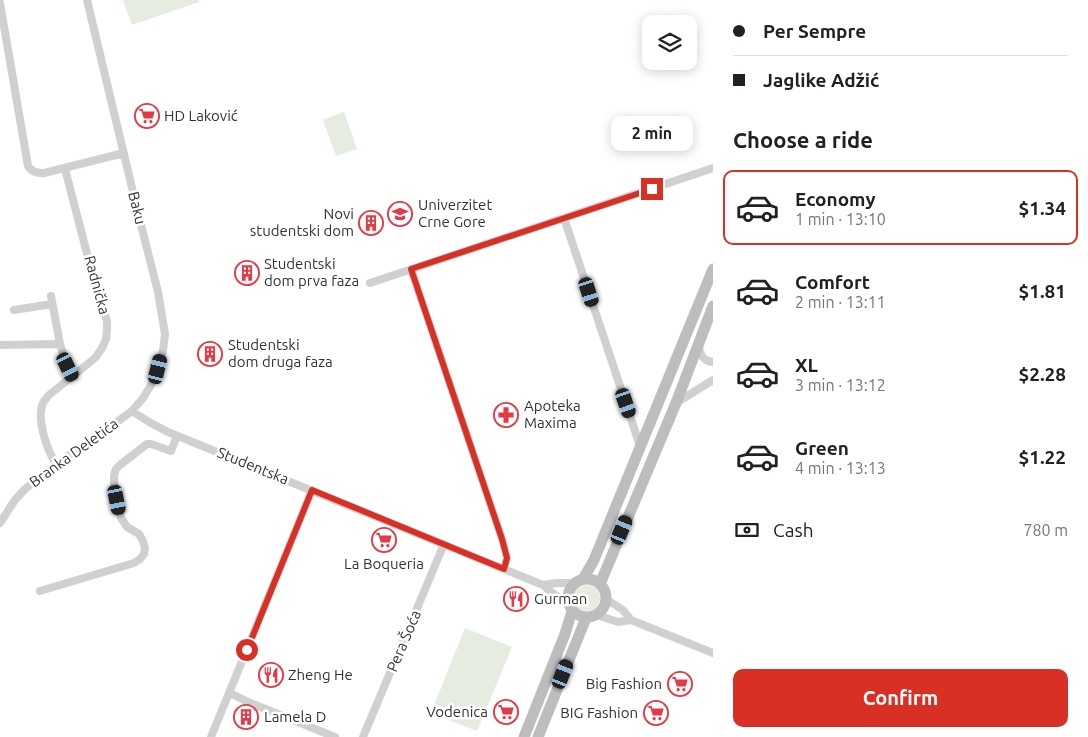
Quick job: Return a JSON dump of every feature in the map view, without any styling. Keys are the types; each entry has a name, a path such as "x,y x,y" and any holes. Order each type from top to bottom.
{"main road":[{"path":"524,737 565,634 570,607 569,592 571,587 579,581 594,560 713,269"},
{"path":"600,584 676,403 713,306"},
{"path":"570,607 581,617 592,616 602,610 605,605 606,598 600,584 589,579 579,581"},
{"path":"538,737 592,616"}],"street":[{"name":"Baku","path":"87,0 158,292 165,334 163,351 155,378 132,411"},
{"path":"0,3 28,166 31,171 44,174 124,153"},
{"path":"370,283 713,168"},
{"name":"Radnička","path":"56,464 47,448 41,418 44,400 95,358 106,339 107,330 107,321 65,169"},
{"path":"564,218 640,446"},
{"path":"411,269 502,539 507,558 504,569"},
{"path":"14,310 51,300 60,344 73,376"},
{"path":"0,345 60,344"},
{"path":"698,346 699,352 704,358 713,362"},
{"path":"676,403 713,380"},
{"name":"Studentska","path":"132,411 156,427 177,436 543,585 570,607"},
{"name":"Branka Deletića","path":"0,522 25,489 56,464 132,411"},
{"path":"40,591 125,566 140,559 144,554 145,548 143,541 139,534 127,527 121,518 114,475 120,465 147,444 171,451 177,436"},
{"path":"212,737 312,490"},
{"name":"Pera Šoća","path":"363,737 444,544"},
{"name":"Studentska","path":"543,585 579,581"},
{"path":"606,598 623,610 631,620 713,653"},
{"path":"592,616 618,622 631,620"},
{"path":"230,693 335,737"}],"shaded area":[{"path":"123,0 199,0 199,2 132,25"},
{"path":"344,112 357,149 336,156 323,120"},
{"path":"587,585 596,589 600,598 596,607 587,611 578,607 574,598 578,589"},
{"path":"465,628 512,647 477,731 431,713"}],"place":[{"name":"HD Laković","path":"147,116"},
{"name":"Univerzitet Crne Gore","path":"400,214"},
{"name":"Novi studentski dom","path":"371,223"},
{"name":"Studentski dom prva faza","path":"247,273"},
{"name":"Studentski dom druga faza","path":"210,354"},
{"name":"Apoteka Maxima","path":"506,415"},
{"name":"La Boqueria","path":"384,540"},
{"name":"Gurman","path":"516,599"},
{"name":"Zheng He","path":"271,675"},
{"name":"Big Fashion","path":"680,684"},
{"name":"Vodenica","path":"506,712"},
{"name":"BIG Fashion","path":"656,713"},
{"name":"Lamela D","path":"246,717"}],"route":[{"path":"247,650 312,490 504,569 507,558 502,539 411,269 652,189"}]}
